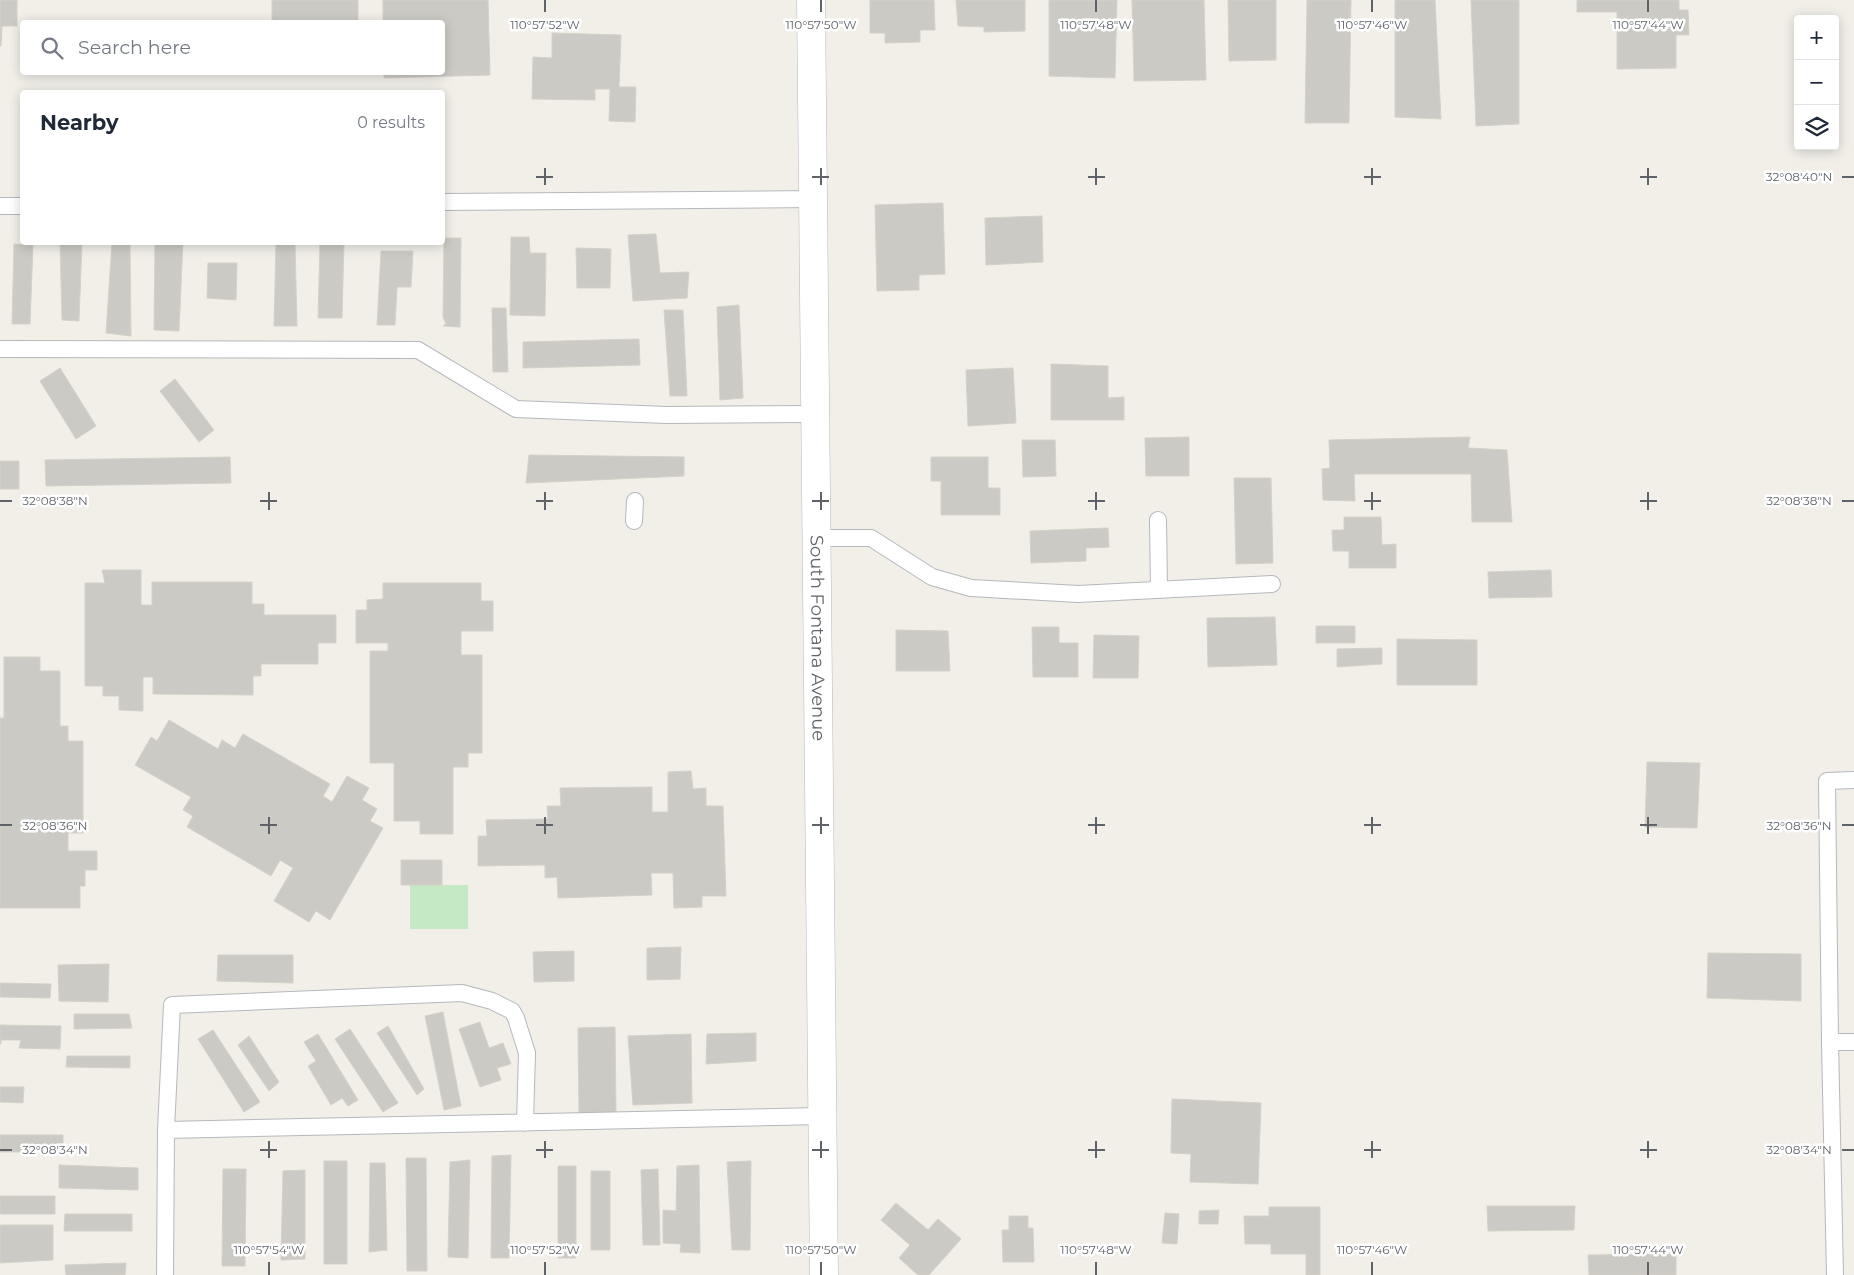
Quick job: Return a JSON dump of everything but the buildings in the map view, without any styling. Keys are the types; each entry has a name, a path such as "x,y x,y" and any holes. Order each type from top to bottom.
{"street":[{"name":"South Fontana Avenue","path":"811,0 824,1275"}],"lane":[{"path":"445,202 813,199"},
{"path":"0,206 20,206"},
{"path":"0,349 418,350 516,409 666,415 816,414"},
{"path":"634,521 635,501"},
{"path":"1158,520 1159,590"},
{"path":"816,538 871,538 932,577 971,588 1078,594 1272,584"},
{"path":"1835,1275 1827,781 1854,780"},
{"path":"164,1275 166,1130 172,1005 462,993 492,1001 512,1011 527,1053 525,1123"},
{"path":"1830,1042 1854,1042"},
{"path":"166,1130 822,1116"}],"green space":[{"path":"410,885 468,885 468,929 410,929"}]}
